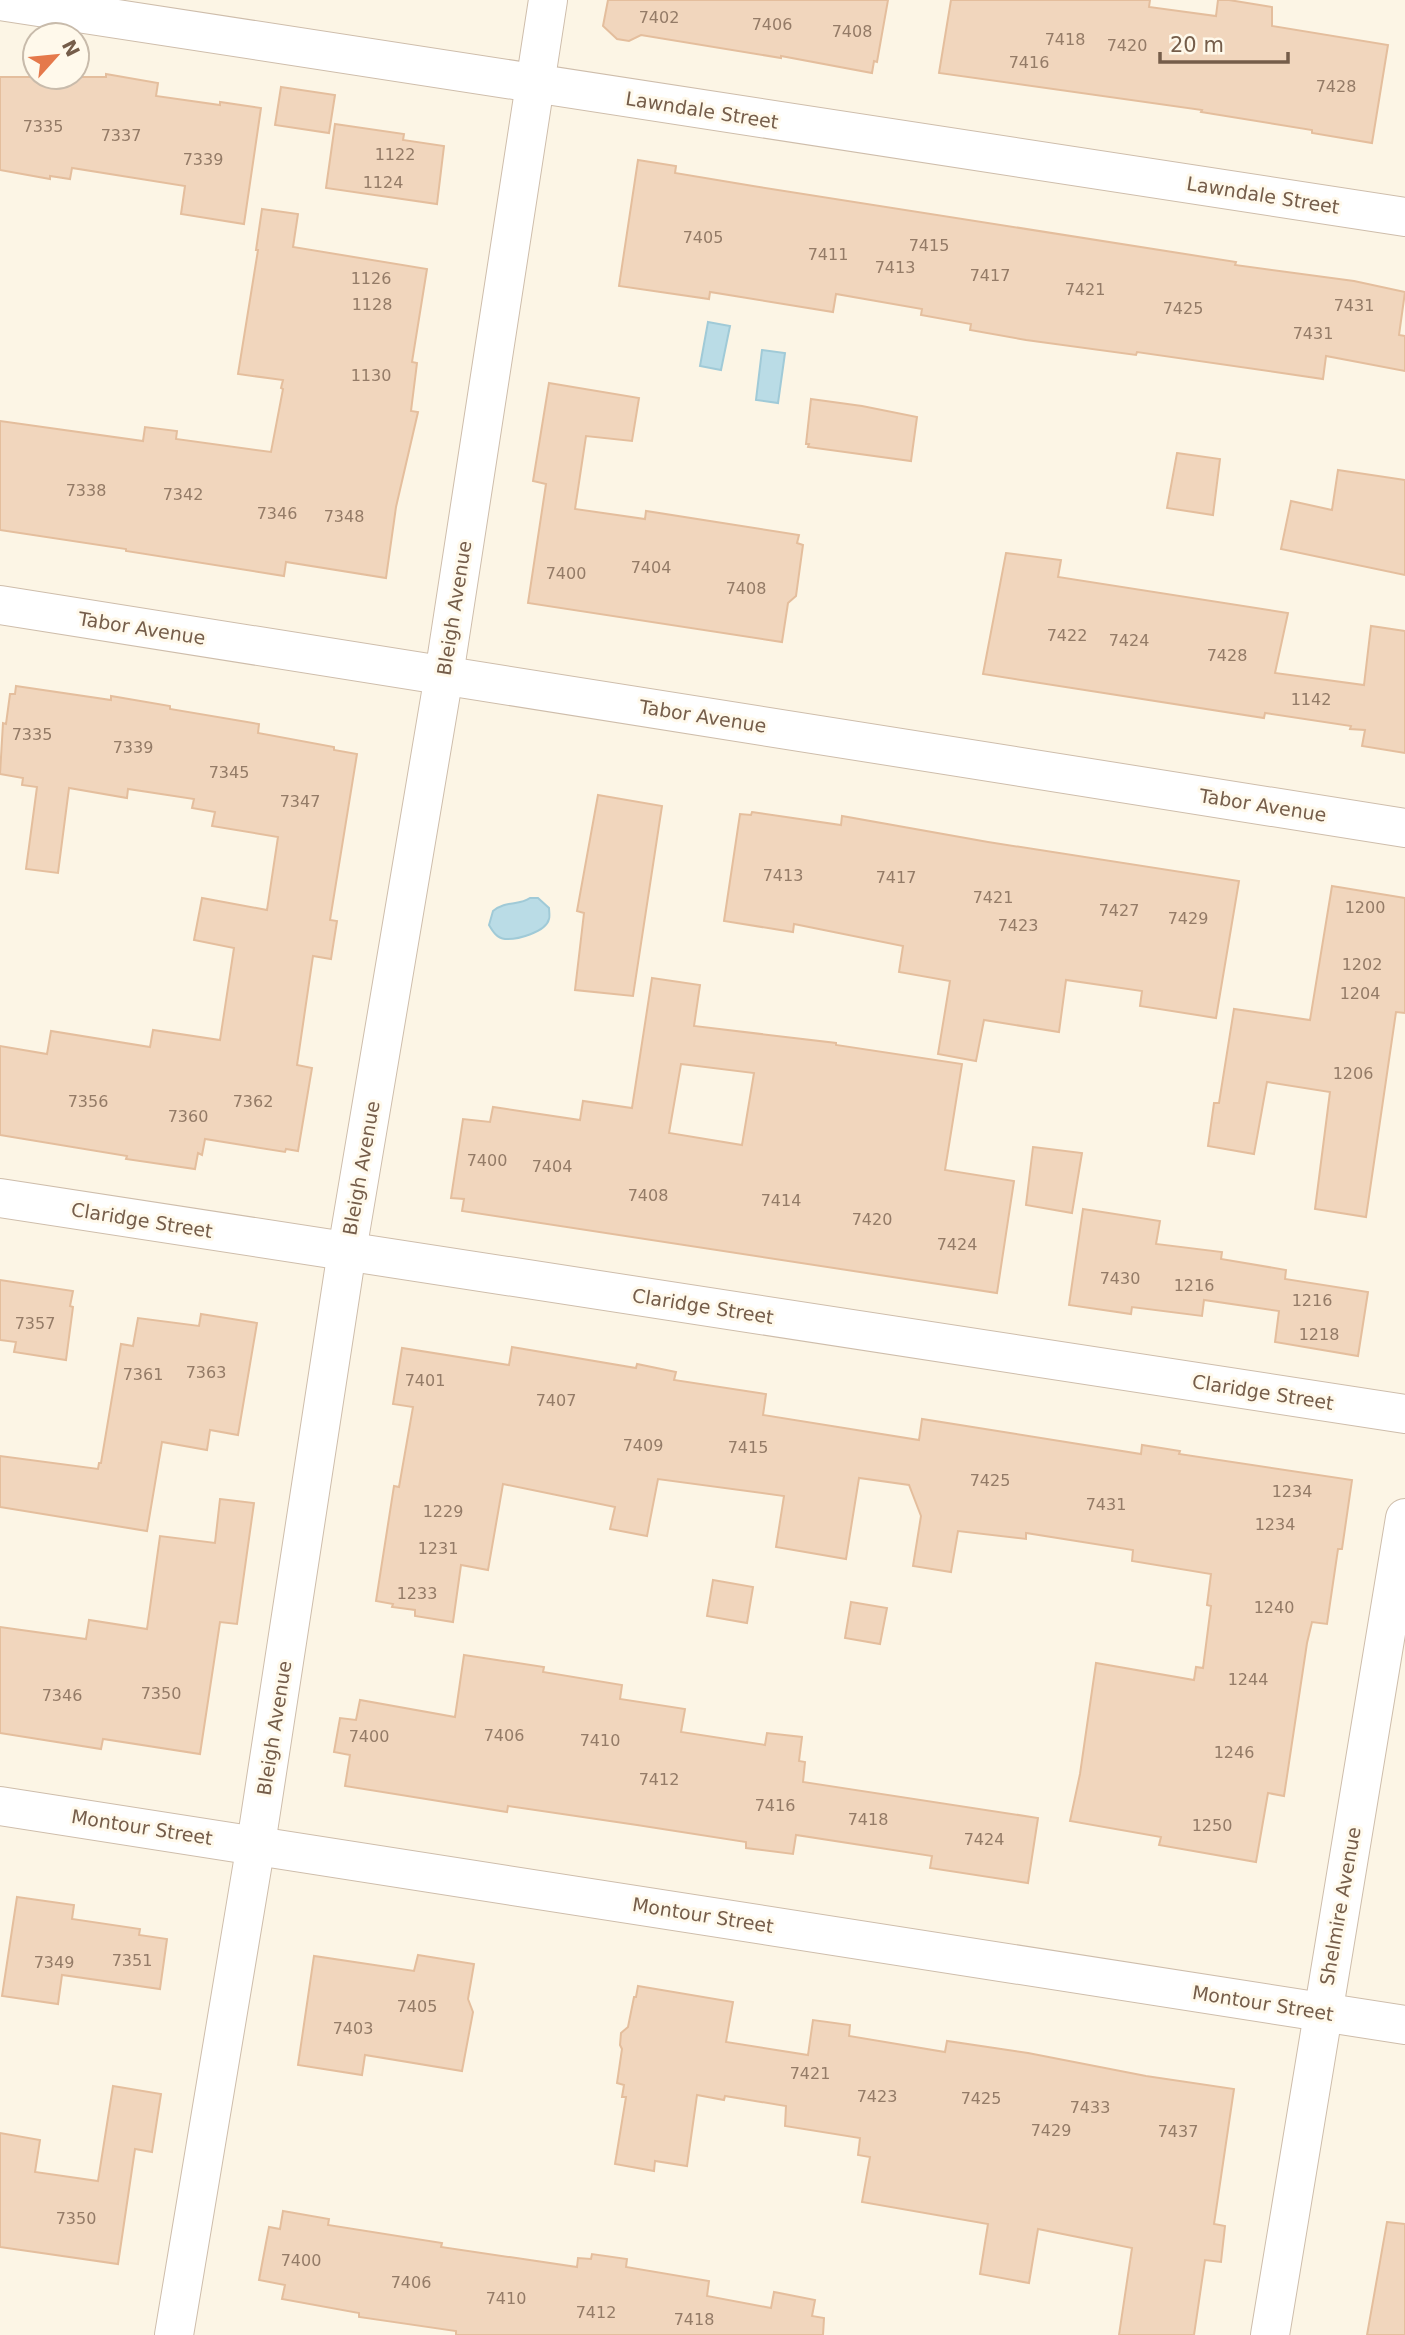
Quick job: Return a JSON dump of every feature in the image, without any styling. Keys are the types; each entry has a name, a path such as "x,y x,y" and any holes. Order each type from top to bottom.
{"street":[{"name":"Bleigh Avenue","path":"174,2335 257,1844 347,1251 444,675 548,0"},
{"name":"Lawndale Street","path":"0,1 1405,217"},
{"name":"Tabor Avenue","path":"0,605 1405,828"},
{"name":"Claridge Street","path":"0,1198 1405,1414"},
{"name":"Shelmire Avenue","path":"1270,2335 1405,1518"},
{"name":"Montour Street","path":"0,1806 1405,2025"}],"water":[{"path":"708,322 730,326 721,370 700,366"},
{"path":"762,350 785,353 778,403 756,400"},
{"path":"538,898 549,908 547,924 537,931 517,938 505,939 495,934 489,925 493,911 503,905"}],"building":[{"path":"608,0 888,0 877,62 874,61 872,73 641,35 629,41 617,39 603,26"},
{"path":"951,0 1150,0 1149,7 1216,16 1218,0 1229,0 1272,7 1272,26 1388,45 1372,143 1201,112 1202,110 939,73"},
{"path":"106,74 158,83 156,96 261,108 244,224 181,214 185,186 72,168 70,179 50,176 50,179 0,170 0,77 21,77 21,91 91,91 91,77 106,77"},
{"path":"281,87 335,95 329,133 275,125"},
{"path":"335,124 404,134 403,140 444,146 437,204 326,188"},
{"path":"638,160 676,166 675,173 1236,262 1235,265 1354,281 1405,292 1399,335 1405,336 1405,371 1326,356 1323,379 1137,352 1136,355 1026,340 970,330 971,324 921,315 922,309 836,294 833,312 710,292 709,299 619,286"},
{"path":"262,209 298,214 293,247 427,269 412,362 417,363 411,411 418,412 396,507 386,578 286,562 284,576 0,530 0,421 143,441 145,427 177,431 176,439 271,452 283,380 238,374"},
{"path":"549,383 639,398 632,441 586,436 575,509 645,519 646,511 799,535 797,543 803,545 796,596 788,603 782,642 528,603 546,484 533,481"},
{"path":"811,399 917,417 911,461 808,447 809,444 806,444"},
{"path":"1177,453 1220,459 1213,515 1167,508"},
{"path":"1338,470 1405,480 1405,575 1281,549 1291,501 1332,510"},
{"path":"1006,553 1061,560 1058,577 1288,613 1275,673 1364,685 1371,626 1405,631 1405,753 1362,746 1365,730 1350,729 1351,726 1265,713 1264,718 983,674"},
{"path":"16,686 111,700 111,696 170,706 170,709 259,724 258,733 357,754 330,920 337,921 331,959 313,956 297,1065 312,1068 298,1151 286,1149 285,1152 205,1139 202,1155 198,1153 195,1169 0,1135 0,1046 47,1054 51,1031 150,1047 153,1030 220,1040 234,948 194,940 202,898 267,910 278,837 212,826 215,812 192,808 194,799 128,789 127,798 69,788 58,873 26,869 37,787 22,785 23,778 0,774 3,723 6,724 10,694 15,694"},
{"path":"598,795 662,806 633,996 575,990 584,913 577,911"},
{"path":"752,812 841,825 842,816 1239,881 1216,1018 1140,1006 1142,991 1066,980 1059,1032 984,1020 976,1061 938,1054 950,981 899,972 903,946 794,924 793,932 724,921 740,814 751,815"},
{"path":"1332,886 1405,898 1405,1013 1396,1012 1366,1217 1315,1209 1330,1092 1267,1082 1254,1154 1208,1146 1214,1103 1219,1103 1234,1009 1310,1020"},
{"path":"652,978 700,985 694,1026 836,1043 962,1064 945,1170 1014,1181 997,1293 462,1211 464,1199 451,1198 463,1119 490,1122 493,1107 580,1120 583,1101 632,1108","holes":["681,1064 754,1073 742,1145 669,1133"]},
{"path":"1033,1147 1082,1153 1072,1213 1026,1205"},
{"path":"1083,1209 1160,1221 1156,1244 1222,1252 1221,1259 1286,1270 1285,1279 1368,1292 1358,1356 1275,1342 1279,1311 1204,1300 1202,1316 1132,1307 1131,1314 1069,1305"},
{"path":"0,1280 73,1291 66,1360 14,1352 16,1342 0,1340"},
{"path":"201,1314 257,1323 238,1435 210,1430 207,1450 162,1442 147,1531 0,1507 0,1456 98,1469 121,1344 133,1346 138,1318 199,1326"},
{"path":"512,1347 676,1372 674,1380 766,1394 763,1415 919,1440 922,1419 1141,1454 1142,1445 1180,1451 1179,1454 1352,1480 1327,1624 1312,1622 1307,1643 1284,1796 1268,1793 1256,1862 1159,1845 1161,1837 1070,1821 1080,1774 1096,1663 1194,1680 1196,1667 1203,1668 1211,1606 1207,1605 1211,1574 1132,1561 1133,1550 1026,1533 1026,1539 958,1531 951,1572 913,1566 921,1516 909,1485 859,1478 846,1559 776,1547 784,1496 658,1479 647,1536 610,1529 615,1507 503,1484 488,1570 461,1565 453,1622 415,1616 415,1610 392,1607 393,1604 376,1601 394,1486 399,1487 413,1407 393,1404 402,1348 509,1365"},
{"path":"220,1499 254,1503 237,1624 220,1622 200,1754 103,1739 101,1749 0,1733 0,1627 86,1639 89,1620 147,1629 160,1536 215,1543"},
{"path":"713,1580 753,1587 747,1623 707,1616"},
{"path":"851,1602 887,1608 880,1644 845,1638"},
{"path":"464,1655 544,1667 543,1672 622,1685 620,1699 685,1709 681,1732 765,1745 767,1733 802,1737 799,1761 805,1762 803,1782 1038,1818 1028,1883 930,1868 932,1856 796,1835 793,1854 746,1848 746,1842 637,1825 508,1806 507,1812 345,1786 350,1755 334,1752 340,1718 356,1720 360,1700 455,1717"},
{"path":"17,1897 74,1905 72,1919 140,1929 139,1935 167,1939 160,1989 62,1975 58,2004 2,1996"},
{"path":"418,1955 474,1964 468,1999 473,2012 462,2071 365,2055 362,2075 298,2065 314,1956 414,1971"},
{"path":"638,1986 733,2002 726,2042 808,2055 813,2020 850,2025 849,2036 945,2052 947,2041 1234,2089 1214,2224 1225,2226 1221,2262 1205,2260 1194,2335 1119,2335 1132,2248 1038,2229 1029,2283 980,2274 988,2224 862,2202 870,2157 858,2155 860,2138 785,2126 786,2106 725,2096 724,2100 697,2095 687,2166 655,2161 654,2171 615,2164 626,2097 622,2097 624,2085 617,2083 622,2049 621,2033 628,2027"},
{"path":"113,2086 161,2094 152,2152 135,2149 118,2264 0,2247 0,2133 40,2140 35,2172 98,2181"},
{"path":"283,2211 329,2219 328,2225 442,2243 441,2247 577,2267 578,2258 591,2259 592,2254 627,2259 626,2267 709,2281 707,2296 771,2308 774,2292 815,2300 812,2316 824,2318 823,2335 456,2335 456,2331 359,2317 359,2313 282,2299 285,2285 259,2280 269,2227 280,2229"},
{"path":"1387,2222 1405,2224 1405,2335 1367,2335"}]}
